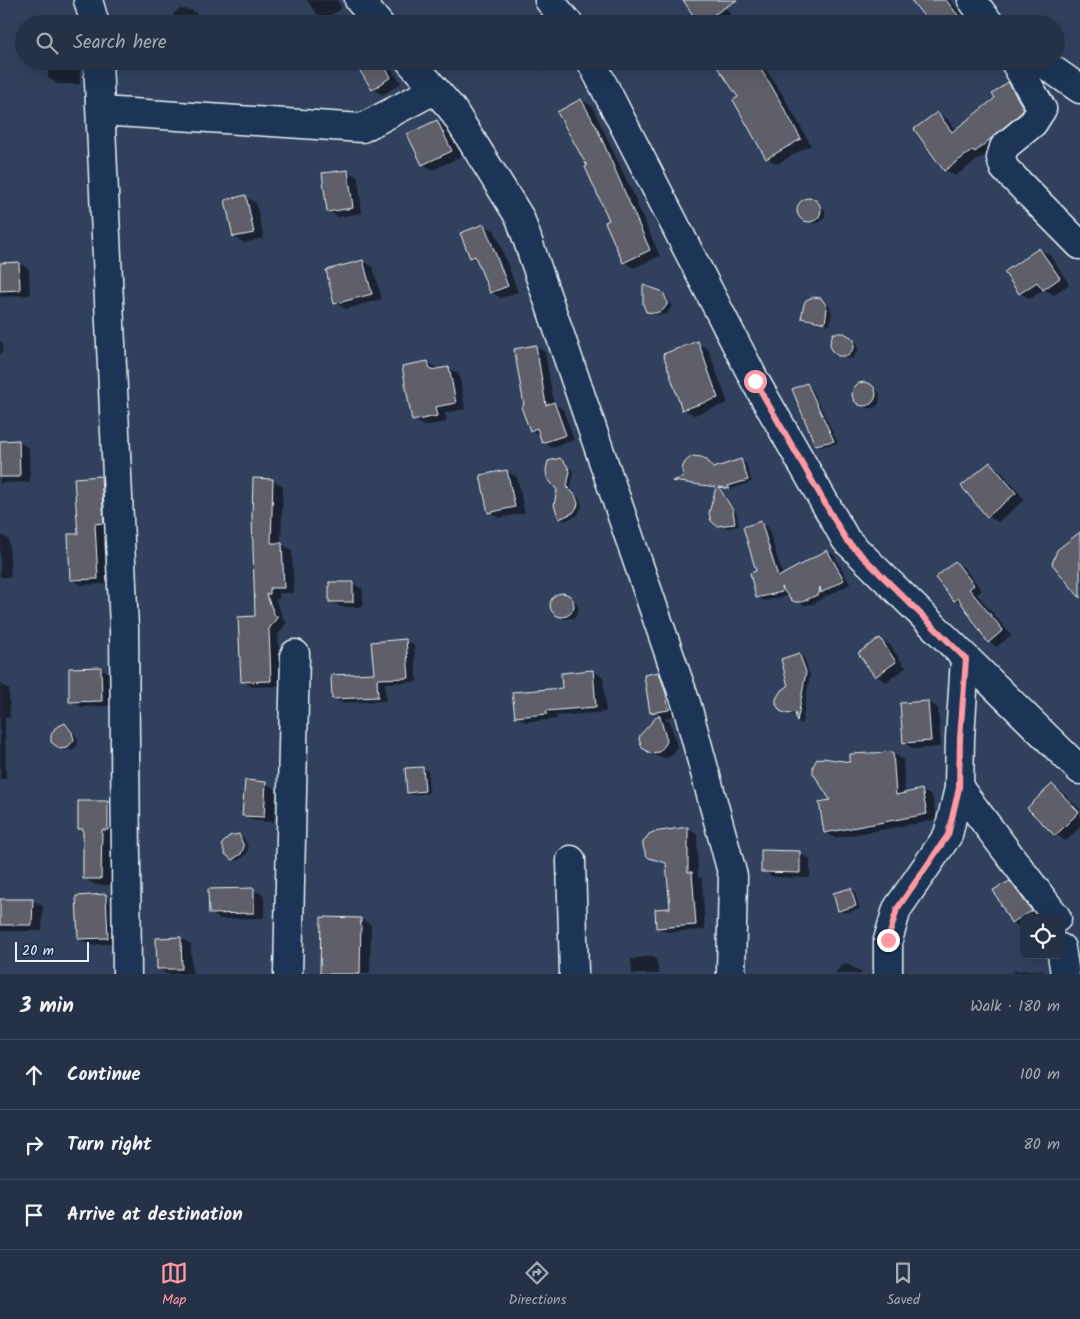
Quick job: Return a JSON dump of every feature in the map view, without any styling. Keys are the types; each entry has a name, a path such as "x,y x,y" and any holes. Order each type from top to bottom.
{"street":[{"path":"88,0 92,15"},
{"path":"359,0 372,15"},
{"path":"549,0 562,15"},
{"path":"972,0 983,15"},
{"path":"99,70 124,628 127,974"},
{"path":"417,70 452,109 520,218 684,696 732,876 732,974"},
{"path":"596,70 755,381 846,540 1080,770"},
{"path":"1019,70 1042,109 1033,122 1004,147 1000,158 1004,168 1080,245"},
{"path":"1053,70 1080,89"},
{"path":"101,111 362,128 434,90"},
{"path":"288,974 295,654"},
{"path":"888,974 888,940 897,909 948,835 959,788 960,738 966,659"},
{"path":"959,788 1053,914"},
{"path":"571,860 574,974"},
{"path":"1063,959 1065,974"}],"building":[{"path":"683,0 737,0 713,15 693,15"},
{"path":"911,0 946,0 958,15 923,15"},
{"path":"359,70 387,70 391,77 372,90"},
{"path":"719,70 761,70 801,139 766,159 733,100 738,97"},
{"path":"1008,82 1024,109 975,152 973,150 944,171 914,129 937,112 952,132 995,98 992,94"},
{"path":"581,99 596,126 650,250 623,263 605,222 609,220 585,167 587,166 557,112"},
{"path":"437,120 452,151 422,165 407,134"},
{"path":"348,170 353,208 327,212 322,173"},
{"path":"246,195 254,233 233,237 225,200"},
{"path":"809,198 814,199 820,205 820,215 814,221 809,222 804,221 798,215 797,210 798,205 804,199"},
{"path":"484,224 508,286 490,293 475,256 470,258 460,233"},
{"path":"1039,248 1060,278 1043,290 1037,282 1019,294 1004,272"},
{"path":"363,260 372,294 334,304 326,270"},
{"path":"19,262 20,290 0,291 0,263"},
{"path":"643,285 661,291 664,294 667,305 662,311 655,313 646,312 643,304"},
{"path":"813,297 821,298 826,305 825,323 801,318 806,300"},
{"path":"833,333 844,333 854,340 854,348 848,356 838,356 831,350 830,343"},
{"path":"698,341 718,398 682,410 663,354"},
{"path":"536,345 546,405 554,402 566,435 542,443 537,428 530,431 521,407 524,405 514,349"},
{"path":"428,361 430,370 449,367 456,403 435,407 437,416 412,421 402,366"},
{"path":"864,382 873,385 876,394 873,403 864,406 855,403 852,394 855,385"},
{"path":"807,383 834,441 815,445 792,389"},
{"path":"19,440 20,477 0,477 0,441"},
{"path":"692,456 706,459 713,468 741,459 748,480 728,486 730,489 719,487 733,510 735,524 717,526 711,521 709,513 716,487 672,481 684,477 683,466"},
{"path":"560,458 570,471 567,487 575,495 578,503 573,513 559,519 554,505 557,490 547,478 546,470 548,461"},
{"path":"990,462 1016,493 987,517 961,486"},
{"path":"507,470 515,507 488,513 480,475"},
{"path":"101,476 104,523 95,524 98,579 70,580 68,534 78,534 74,478"},
{"path":"253,478 273,479 271,543 282,543 284,588 270,588 270,594 266,594 275,616 278,616 269,629 271,681 241,682 238,617 255,616 252,516"},
{"path":"761,521 778,577 827,550 844,580 821,593 820,587 819,594 802,602 791,600 781,587 782,592 756,598 750,573 756,571 743,527"},
{"path":"1080,532 1080,598 1052,564 1057,550"},
{"path":"955,561 974,585 969,589 1003,630 988,643 958,598 954,601 935,578"},
{"path":"329,582 353,582 353,602 329,602"},
{"path":"562,593 567,594 573,600 573,610 567,616 562,617 557,616 551,610 550,605 551,600 557,594"},
{"path":"880,638 896,662 875,677 858,653"},
{"path":"406,639 409,678 377,679 378,697 332,699 331,675 374,673 371,642"},
{"path":"799,653 806,672 797,722 795,712 788,714 780,711 776,704 776,699 780,692 788,686 781,659"},
{"path":"101,667 102,701 69,702 69,668"},
{"path":"593,670 596,707 546,711 547,714 515,717 512,692 562,688 561,673"},
{"path":"659,672 669,710 650,713 644,675"},
{"path":"928,701 931,741 903,743 900,703"},
{"path":"659,714 667,741 659,752 650,753 642,748 639,739 640,735"},
{"path":"65,723 72,732 74,740 67,748 60,749 51,742 51,735 55,728"},
{"path":"893,752 896,795 922,789 927,814 824,833 819,802 830,800 813,773 813,766 817,759 823,758 850,762 850,754"},
{"path":"423,767 425,791 407,793 405,768"},
{"path":"245,780 266,782 264,817 242,816"},
{"path":"1052,784 1079,812 1055,836 1027,808"},
{"path":"78,801 108,801 108,830 102,830 101,879 83,879 83,829 78,829"},
{"path":"688,827 688,872 692,872 696,925 656,928 655,909 670,908 666,863 649,858 646,855 643,842 653,832"},
{"path":"239,834 244,847 241,854 232,860 225,854 222,844 229,836"},
{"path":"761,850 800,851 800,873 761,872"},
{"path":"1010,881 1032,911 1027,914 1020,914 1020,918 1011,923 993,890"},
{"path":"254,888 254,913 209,914 208,889"},
{"path":"851,888 856,906 838,911 833,893"},
{"path":"106,894 108,938 78,939 76,896"},
{"path":"0,899 33,899 32,925 0,925"},
{"path":"321,917 361,918 360,974 320,974"},
{"path":"181,937 182,969 157,969 156,938"}],"route":[{"path":"755,381 846,540 966,659 960,738 959,788 948,835 897,909 888,940"}]}
